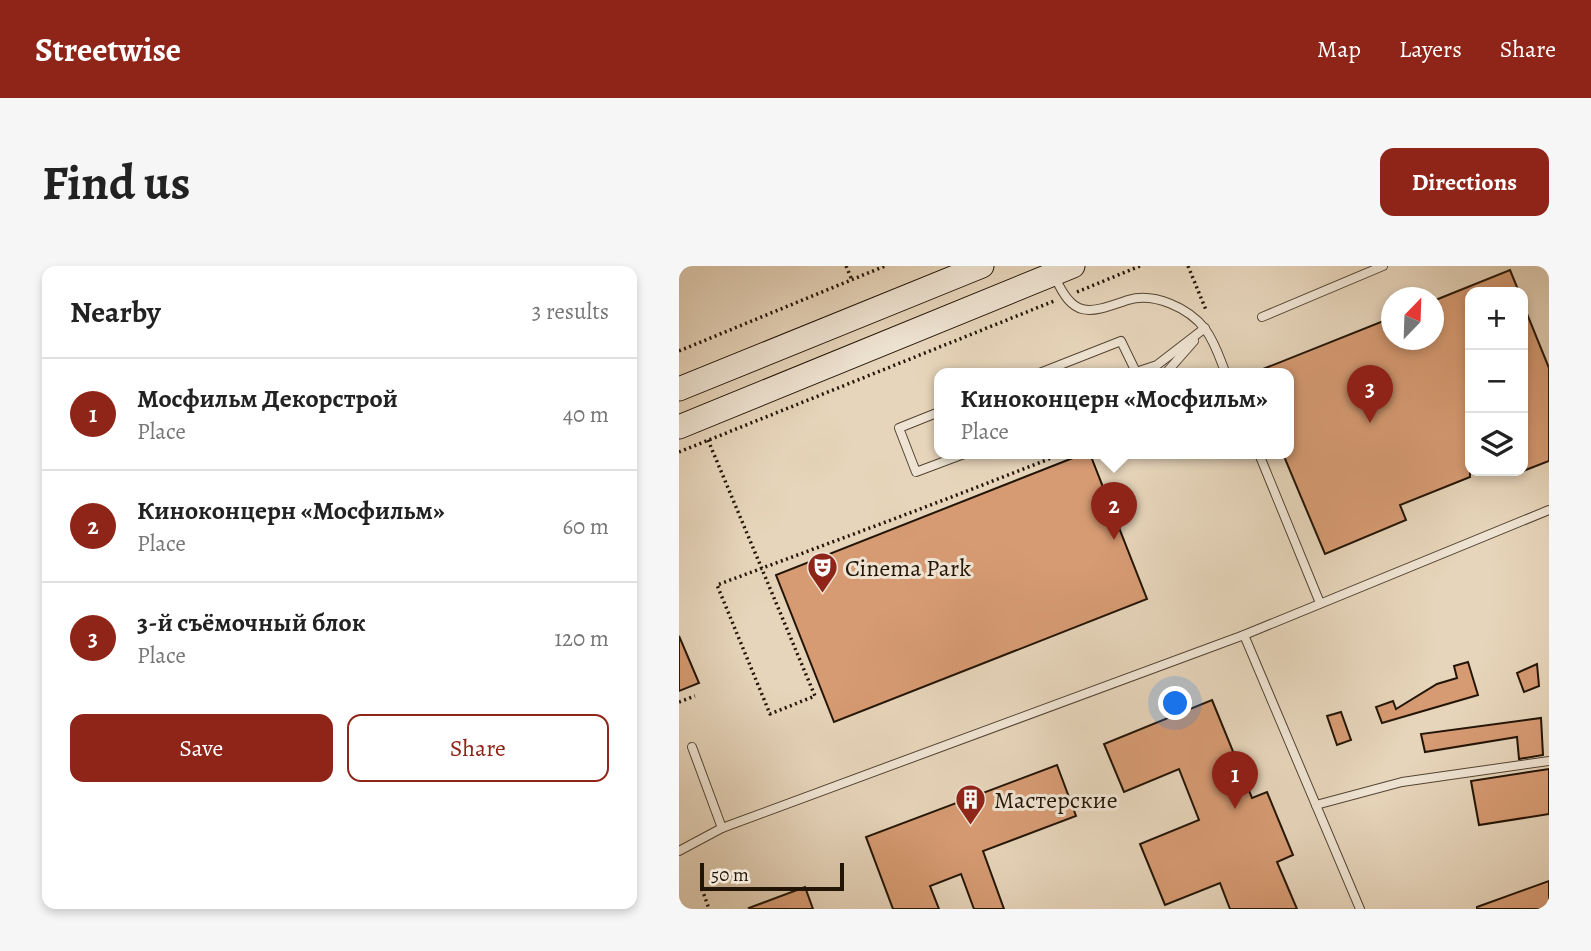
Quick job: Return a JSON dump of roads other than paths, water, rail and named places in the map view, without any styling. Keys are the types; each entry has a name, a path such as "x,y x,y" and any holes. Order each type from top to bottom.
{"main road":[{"path":"679,388 982,266"},
{"path":"679,427 1063,270"}],"lane":[{"path":"1262,317 1383,266"},
{"path":"1063,270 1064,297 1074,306 1097,311 1127,301 1153,299 1181,309 1205,328 1223,368"},
{"path":"1149,368 1157,365 1205,328"},
{"path":"1170,368 1205,328"},
{"path":"1052,368 1121,341 1134,368"},
{"path":"934,414 899,428 916,472 951,459"},
{"path":"1261,459 1320,603"},
{"path":"679,850 723,828 1244,635 1549,510"},
{"path":"1244,635 1360,909"},
{"path":"692,747 723,828"},
{"path":"1316,805 1402,782 1549,761"}],"place":[{"name":"3-й съёмочный блок","path":"1370,423"},
{"name":"Киноконцерн «Мосфильм»","path":"1114,540"},
{"name":"Cinema Park","path":"822,595"},
{"name":"Мосфильм Декорстрой","path":"1235,809"},
{"name":"Мастерские","path":"971,827"}]}
